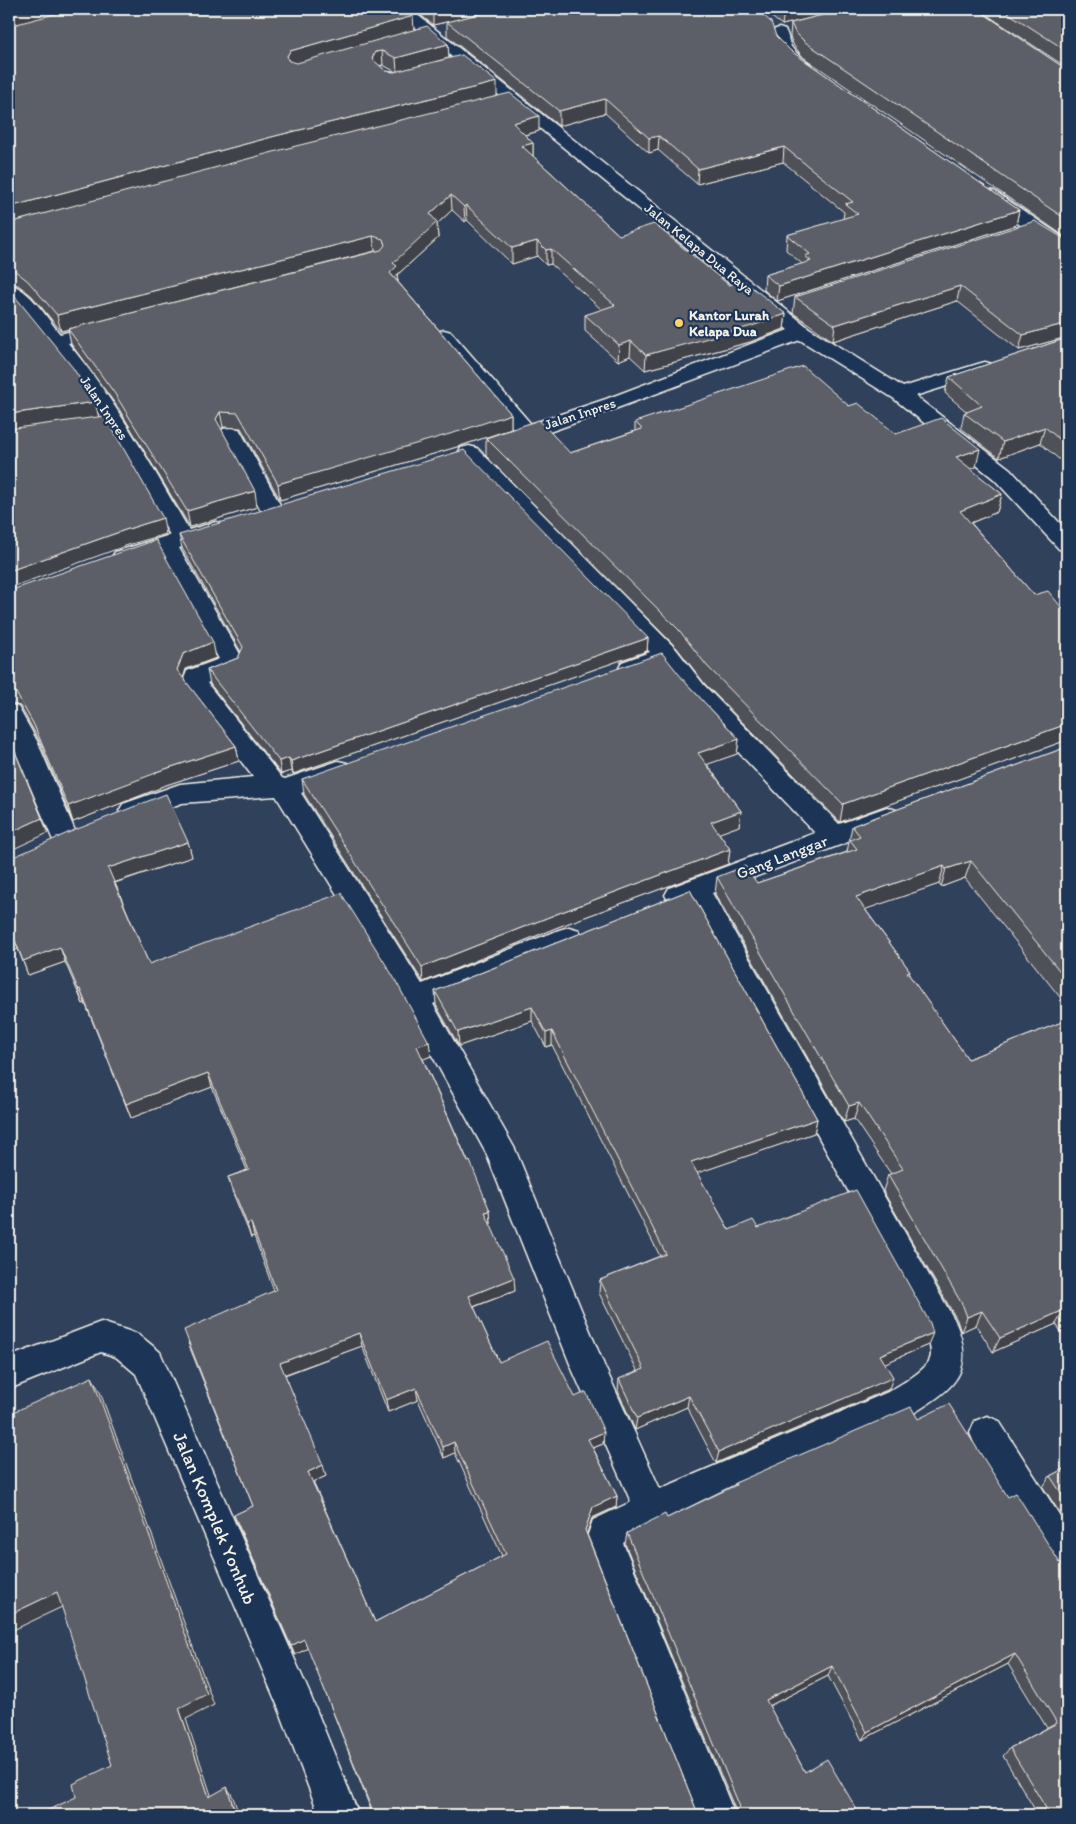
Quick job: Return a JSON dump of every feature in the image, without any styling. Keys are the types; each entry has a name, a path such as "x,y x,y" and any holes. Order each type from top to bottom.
{"street":[{"name":"Jalan Kelapa Dua Raya","path":"401,9 430,33 456,63 513,100 802,332 900,394 1002,474 1067,544"},
{"path":"763,21 779,32 798,28"},
{"path":"779,32 779,38 786,52 821,78"},
{"path":"494,105 513,100"},
{"path":"976,187 1067,248"},
{"path":"1015,233 1034,227"},
{"name":"Jalan Inpres","path":"9,290 25,304 86,378 107,424 174,541 232,661 231,664 196,677 194,684 279,787"},
{"path":"774,310 792,304"},
{"path":"429,318 527,432"},
{"path":"54,341 120,324"},
{"name":"Jalan Inpres","path":"666,655 475,450 613,403 802,332"},
{"path":"900,394 1001,364"},
{"path":"100,565 264,514 230,434"},
{"path":"611,675 666,655 695,691 835,837"},
{"path":"9,713 74,834 41,850"},
{"path":"111,819 180,794 279,787 359,763"},
{"path":"279,787 415,999 500,1149 589,1369 652,1510"},
{"name":"Gang Langgar","path":"659,903 909,808"},
{"path":"696,889 943,1332 948,1351 944,1370 927,1387 900,1403 652,1510 606,1532 604,1540 715,1815"},
{"path":"415,999 594,928"},
{"name":"Jalan Komplek Yonhub","path":"9,1373 101,1338 126,1344 148,1363 296,1705 340,1815"},
{"path":"987,1433 1067,1559"}],"building":[{"path":"9,9 22,9 9,12"},
{"path":"74,9 405,9 413,16 290,51 287,56 289,61 297,63 427,26 448,44 396,58 382,51 375,52 372,59 386,71 394,72 462,55 497,82 279,135 9,207 9,26"},
{"path":"498,9 756,9 771,22 776,36 791,51 1019,210 779,286 765,275 811,261 805,256 810,254 787,235 858,214 845,204 853,202 784,147 698,169 659,136 649,138 605,99 559,111 447,22"},
{"path":"846,9 977,9 1063,67 1067,67 1067,220 805,42 795,32 791,23"},
{"path":"1002,9 1067,9 1067,51"},
{"path":"510,93 539,116 513,123 533,143 522,146 619,235 654,224 729,285 744,281 786,314 752,326 646,355 631,341 619,345 585,315 615,305 551,249 546,250 537,241 512,248 466,205 464,207 451,195 430,214 437,222 393,263 397,266 390,273 511,414 460,431 278,484 238,413 220,412 216,419 255,491 187,511 115,394 68,329 381,250 385,245 383,239 373,236 57,315 28,281 14,270 9,269 9,223 292,147"},
{"path":"1035,221 1067,240 1067,323 1023,335 960,286 835,325 795,297"},
{"path":"9,291 73,368 95,402 9,414"},
{"path":"1067,338 1067,446 1045,427 1003,442 964,413 982,406 949,377"},
{"path":"803,366 849,406 858,403 896,434 941,418 980,449 956,457 1002,494 960,511 1034,595 1048,591 1067,614 1067,724 843,804 707,666 679,630 486,438 539,420 570,453 642,429 635,422"},
{"path":"105,416 163,518 9,571 9,429"},
{"path":"464,450 648,638 291,761 289,758 279,761 207,670 238,658 243,647 179,535"},
{"path":"156,540 213,642 183,654 177,670 236,746 156,772 68,806 34,725 15,691 9,689 9,591"},
{"path":"662,653 686,683 739,739 698,753 741,811 711,822 730,849 422,967 302,779"},
{"path":"9,737 42,818 9,833"},
{"path":"1067,747 1067,980 971,861 946,869 944,866 856,897 910,971 907,972 968,1059 1067,1020 1067,1315 1064,1310 1000,1338 982,1311 967,1317 963,1306 888,1175 903,1169 859,1103 849,1106 717,877 745,866 757,883 857,849 850,840 860,836 852,826"},
{"path":"166,794 188,842 108,868 149,964 341,893 393,976 429,1042 417,1046 468,1162 470,1161 490,1211 485,1212 514,1278 469,1296 499,1362 547,1341 575,1397 586,1392 604,1432 588,1439 617,1496 593,1507 585,1530 696,1809 738,1809 740,1807 627,1533 665,1514 667,1518 736,1485 735,1483 911,1407 918,1419 949,1404 1008,1497 1016,1493 1060,1563 1067,1565 1067,1812 1062,1815 1050,1815 1010,1748 1057,1723 1015,1654 867,1732 832,1666 766,1700 805,1772 827,1759 860,1815 374,1815 304,1639 291,1646 234,1515 253,1506 184,1330 276,1290 251,1223 247,1224 228,1177 249,1170 208,1073 126,1104 80,989 78,989 60,947 23,961 13,935 9,936 9,859 70,832","holes":["359,1333 386,1400 416,1388 443,1447 454,1442 506,1554 375,1622 308,1472 323,1465 280,1363"]},
{"path":"690,890 817,1119 691,1162 729,1230 753,1220 758,1228 856,1190 930,1323 933,1333 880,1355 892,1378 719,1452 689,1396 637,1418 619,1379 644,1369 600,1280 666,1254 552,1031 546,1033 532,1007 458,1032 435,991"},
{"path":"92,1377 207,1694 179,1708 209,1797 227,1787 236,1815 38,1815 76,1797 73,1784 112,1765 57,1592 9,1615 9,1414"},
{"path":"1067,1467 1067,1502 1050,1476"}],"place":[{"name":"Kantor Lurah Kelapa Dua","path":"679,323"}]}
